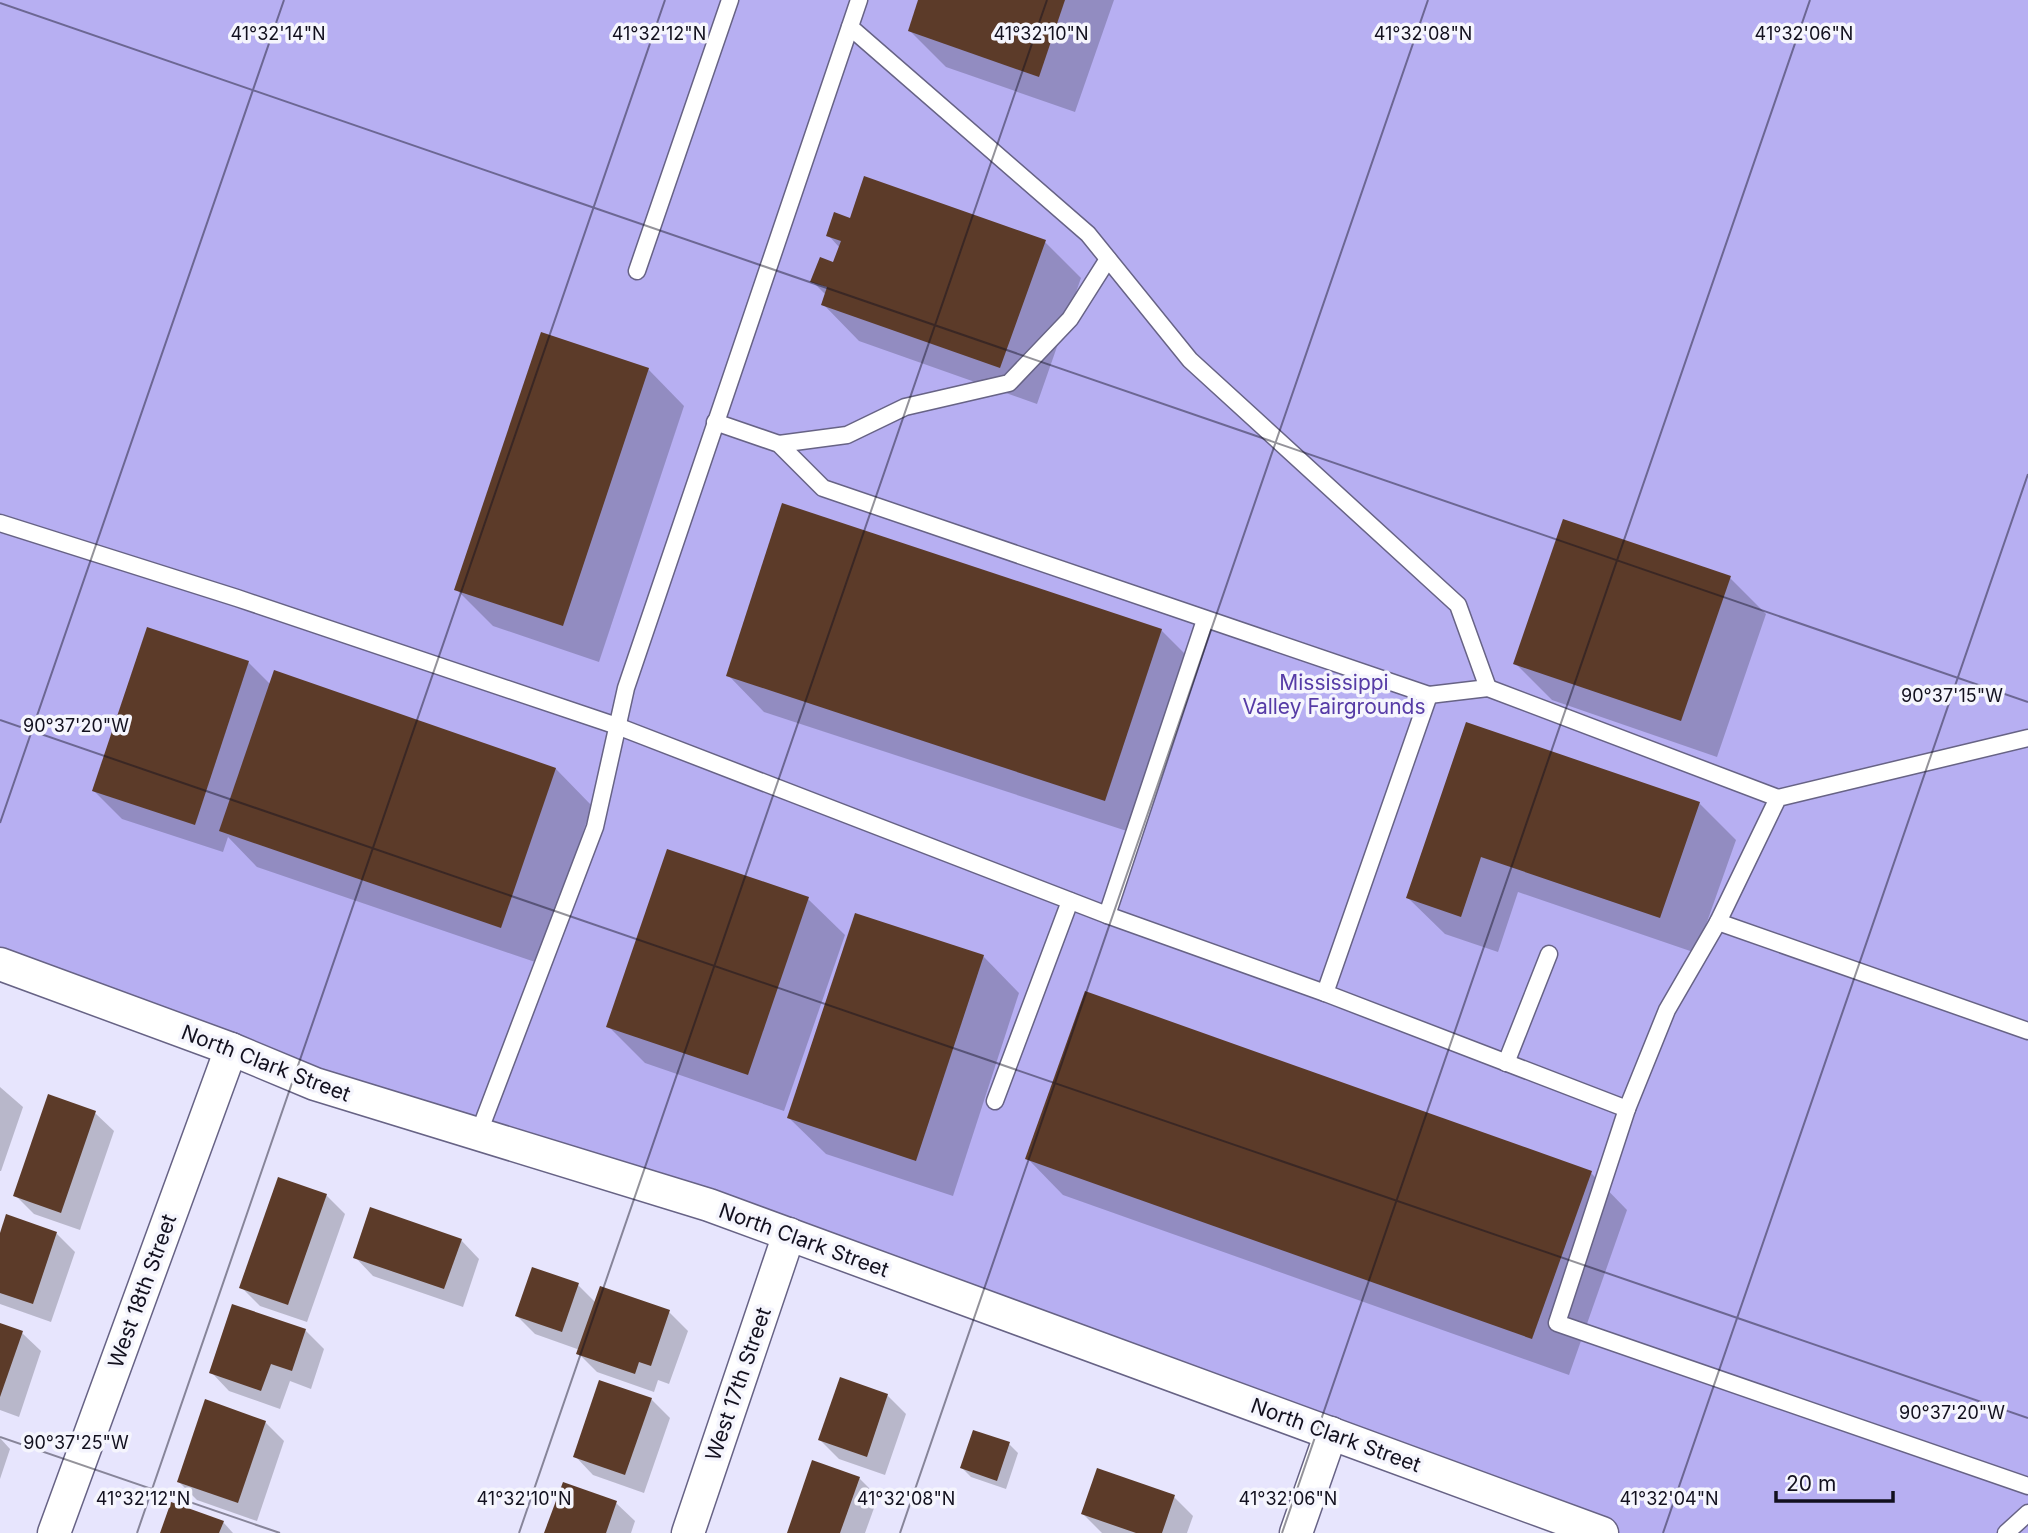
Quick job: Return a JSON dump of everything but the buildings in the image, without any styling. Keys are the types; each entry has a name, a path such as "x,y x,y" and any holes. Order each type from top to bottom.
{"street":[{"name":"North Clark Street","path":"0,964 231,1049 316,1084 709,1205 1602,1533"},
{"name":"West 18th Street","path":"54,1533 231,1049"},
{"name":"West 17th Street","path":"688,1533 789,1234"},
{"path":"1297,1533 1331,1433"}],"lane":[{"path":"637,271 730,0"},
{"path":"478,1135 594,827 626,688 859,0"},
{"path":"850,27 1088,234 1190,360 1458,605 1488,688"},
{"path":"779,444 847,435 905,407 1009,383 1070,319 1108,259"},
{"path":"715,422 779,444 823,488 1429,695 1488,688 1778,799 2028,738"},
{"path":"0,523 237,598 617,726 1070,901 1325,993 1627,1109"},
{"path":"1107,915 1205,620"},
{"path":"1325,993 1429,695"},
{"path":"1778,799 1718,922 1667,1010 1627,1109 1557,1324 2028,1486"},
{"path":"995,1101 1070,901"},
{"path":"1718,922 2028,1031"},
{"path":"1506,1063 1549,954"},
{"path":"2006,1533 2028,1513"}],"green space":[{"name":"Mississippi Valley Fairgrounds","path":"0,0 2028,0 2028,1533 1602,1533 0,964"}]}
